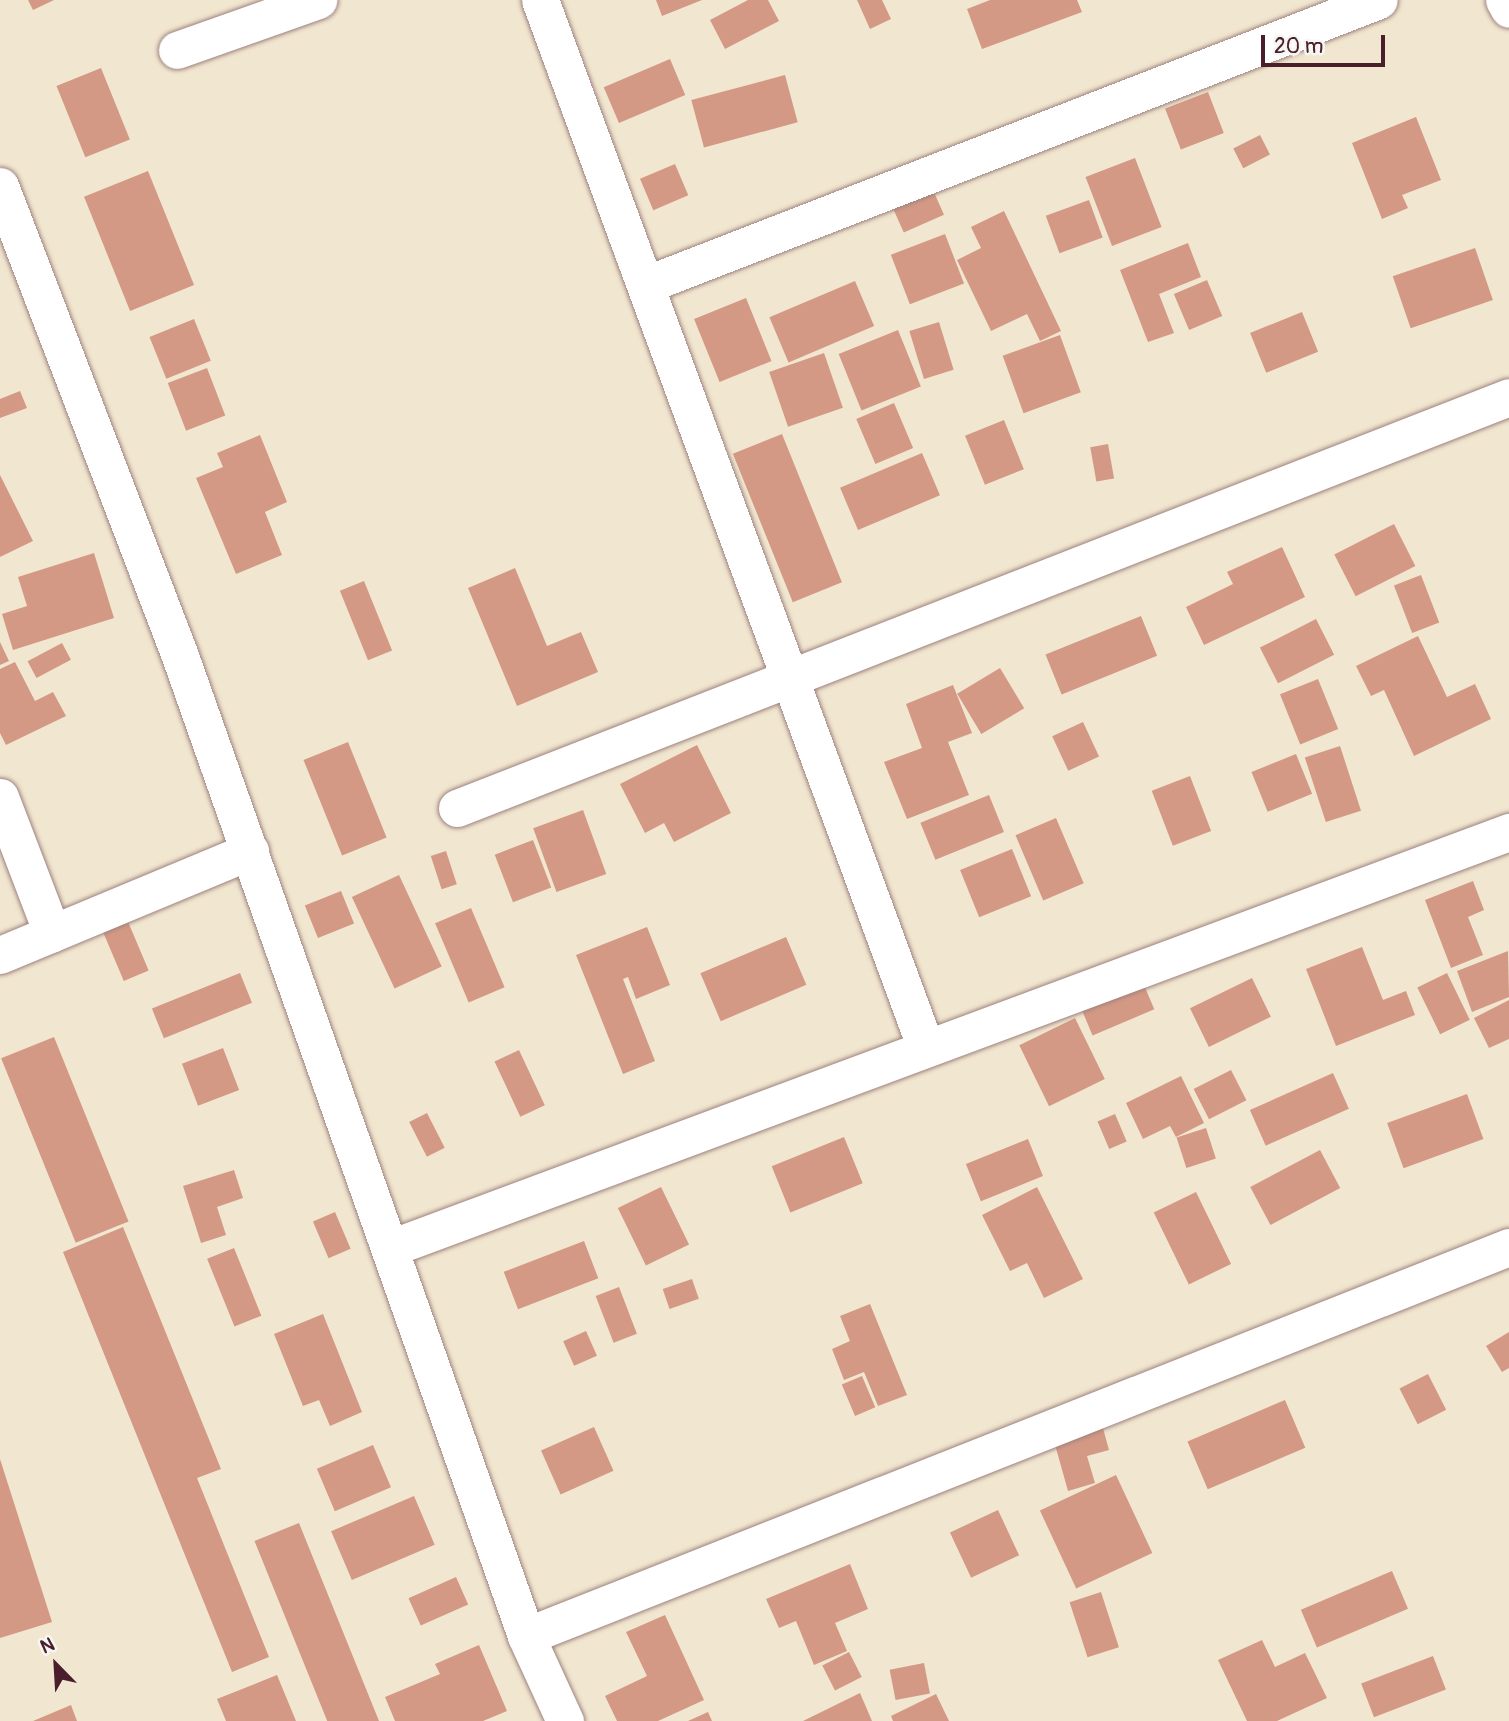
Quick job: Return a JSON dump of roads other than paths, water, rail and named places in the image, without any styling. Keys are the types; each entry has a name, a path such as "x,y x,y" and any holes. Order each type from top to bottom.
{"street":[{"path":"177,50 318,0"},
{"path":"540,0 785,679 925,1046"},
{"path":"645,285 1379,0"},
{"path":"1504,0 1509,9"},
{"path":"0,186 250,851 393,1247 526,1636 565,1721"},
{"path":"457,808 785,679 1506,407"},
{"path":"0,797 52,933"},
{"path":"393,1247 925,1046 1509,832"},
{"path":"0,955 250,851"},
{"path":"526,1636 1509,1247"}]}
